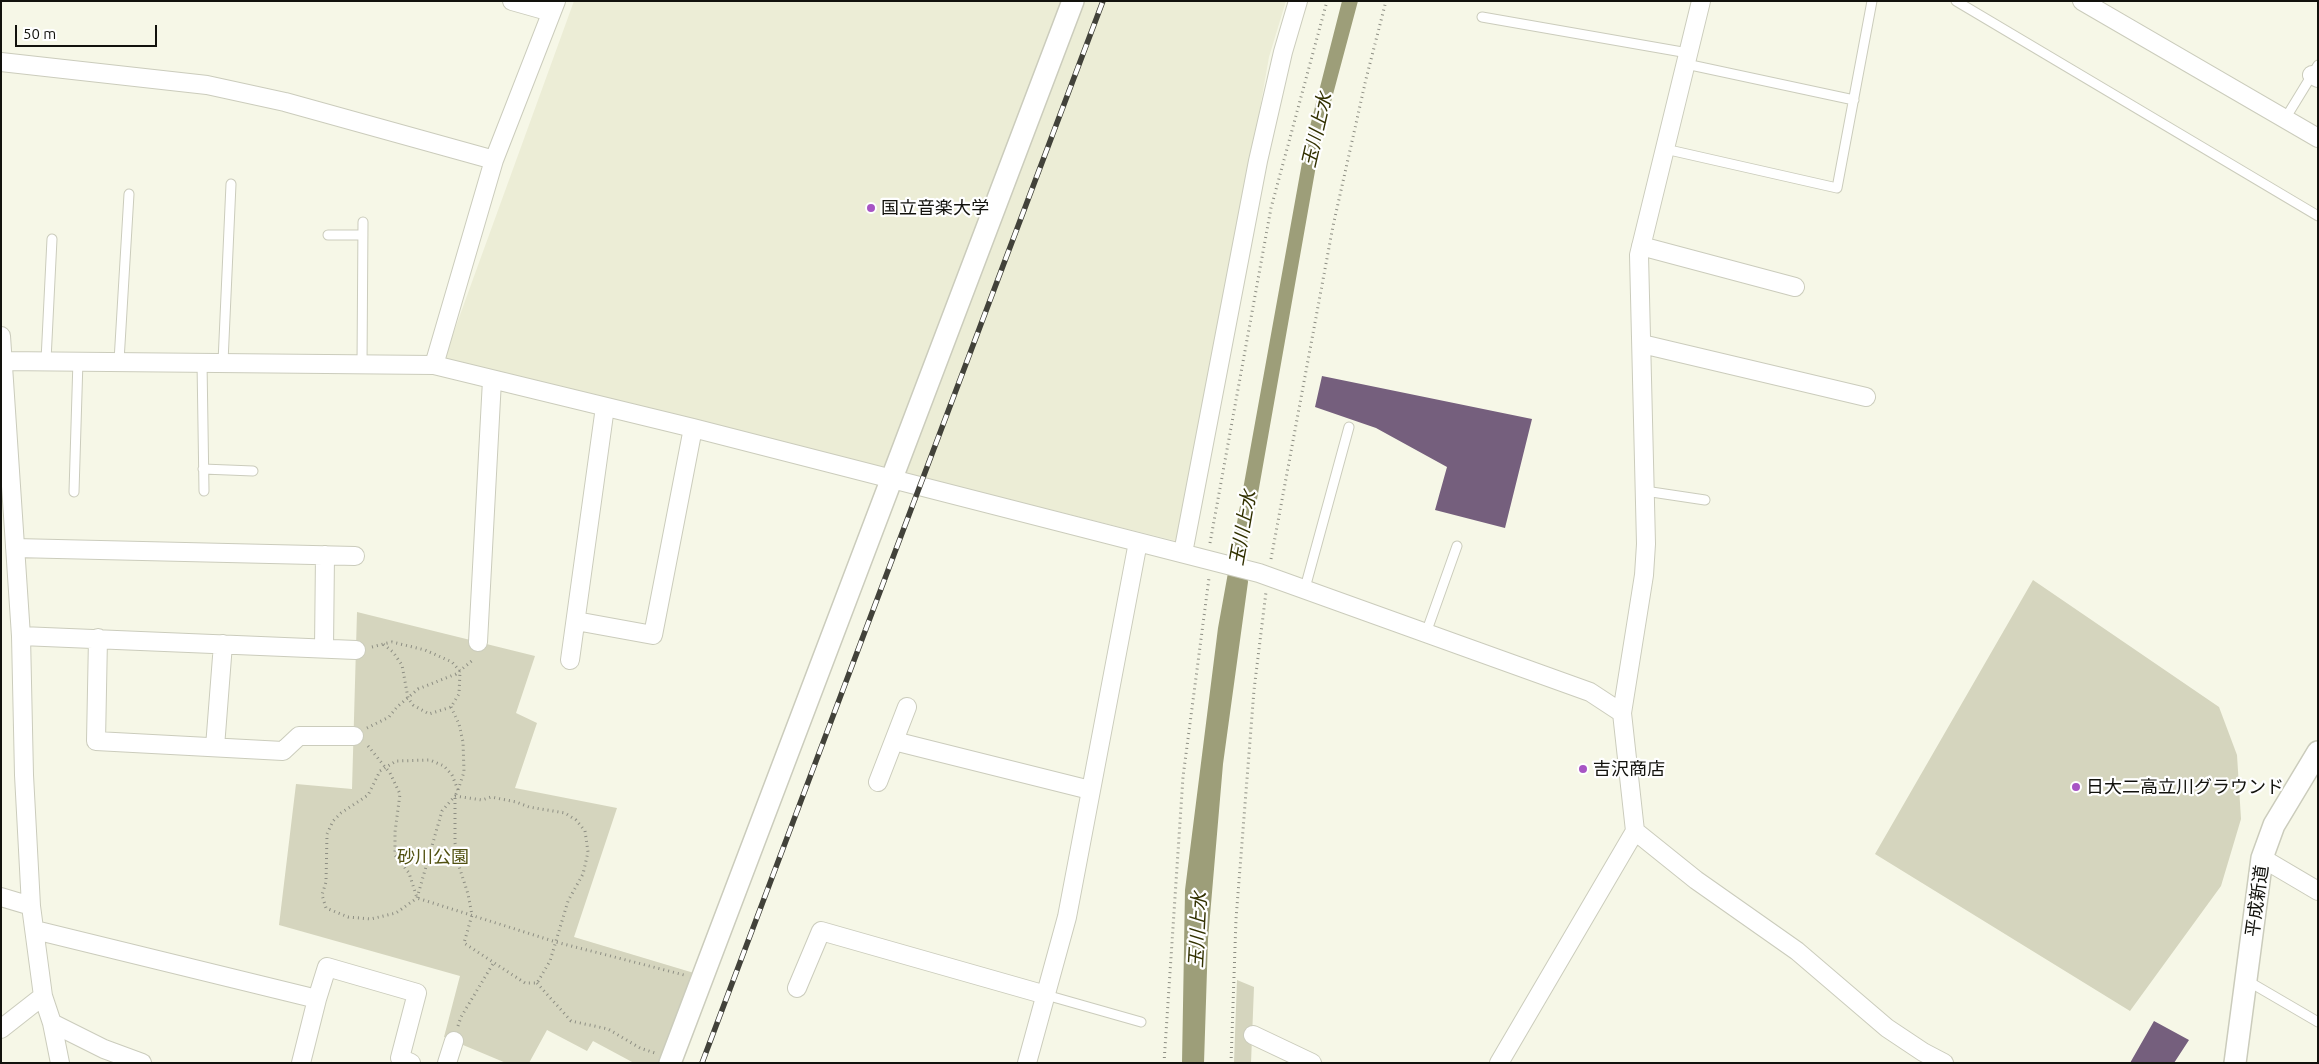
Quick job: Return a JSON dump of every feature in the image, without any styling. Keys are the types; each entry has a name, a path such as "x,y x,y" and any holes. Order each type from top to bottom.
{"street":[{"path":"434,365 494,160 554,6 512,1"},
{"path":"671,1061 1073,1"},
{"path":"1183,553 1258,161 1282,52 1298,1"},
{"path":"1499,1063 1635,831 1622,713 1644,575 1645,491 1639,256 1701,1"},
{"path":"2082,1 2318,138"},
{"path":"1,62 207,85 285,102 494,160"},
{"path":"1641,246 1795,286"},
{"path":"1,336 21,636 24,776 31,906 43,996 52,1023 60,1063"},
{"path":"1642,344 1866,397"},
{"path":"2,361 78,360 434,365 693,428 1264,574 1590,692 1622,713"},
{"path":"478,642 492,380"},
{"path":"570,660 605,407"},
{"path":"576,621 652,635 693,428"},
{"path":"1027,1063 1067,917 1138,542"},
{"path":"15,548 355,556"},
{"path":"324,648 326,555"},
{"path":"21,636 356,650"},
{"path":"98,638 96,741 282,751 299,736 354,736"},
{"path":"215,748 223,644"},
{"path":"878,782 907,707"},
{"path":"894,741 1090,790"},
{"name":"平成新道","path":"2235,1063 2262,858 2274,825 2314,766"},
{"path":"1635,831 1696,880 1797,952 1887,1028 1923,1052 1944,1063"},
{"path":"2262,858 2318,891"},
{"path":"1,898 31,906"},
{"path":"34,930 317,999"},
{"path":"797,988 821,931 1046,994"},
{"path":"301,1063 327,967 417,992 400,1058 411,1063"},
{"path":"1,1029 43,996"},
{"path":"52,1023 104,1049 142,1063"},
{"path":"1253,1035 1312,1063"},
{"path":"447,1063 454,1041"}],"lane":[{"path":"1665,149 1837,188 1872,1"},
{"path":"1956,1 2318,216"},
{"path":"1482,17 1687,59 1854,100"},
{"path":"2285,119 2316,73"},
{"path":"223,362 230,184"},
{"path":"119,361 129,194"},
{"path":"362,222 362,364"},
{"path":"328,236 363,235"},
{"path":"46,360 52,239"},
{"path":"74,492 78,360"},
{"path":"202,362 204,491"},
{"path":"1305,588 1349,427"},
{"path":"203,469 253,471"},
{"path":"1645,491 1705,500"},
{"path":"1426,633 1457,546"},
{"path":"2246,980 2318,1022"},
{"path":"1046,994 1141,1022"}],"path":[{"path":"1164,1063 1183,777 1201,632 1217,563 1210,540 1272,208 1327,1"},
{"path":"1231,1063 1237,909 1264,574 1333,226 1366,79 1386,1"},
{"path":"356,650 383,644 392,642 425,650 452,662 460,671 459,694 451,707 429,714 413,704 408,698 402,665 393,652 383,644"},
{"path":"417,898 409,872 396,855 395,832 400,794 373,750 354,736 389,717 397,706 418,689 460,671 476,656 478,642"},
{"path":"451,707 460,724 464,772 458,790 455,796 442,811 417,898 396,913 371,919 348,917 326,908 322,895 326,882 327,834 333,821 368,795 374,782 385,767 405,760 430,760 444,766 452,775 458,790"},
{"path":"455,796 458,863 468,894 472,915 464,944 525,983 537,983 571,1020 608,1029 640,1048 671,1061"},
{"path":"455,796 482,800 491,797 516,802 529,807 566,813 576,820 585,831 588,852 583,874 568,901 550,961 537,983"},
{"path":"417,898 556,942 702,980"},
{"path":"454,1041 461,1017 494,962"}],"shaded area":[{"name":"国立音楽大学","path":"574,1 1286,1 1269,57 1184,543 444,359"}],"green space":[{"name":"日大二高立川グラウンド","path":"2033,580 2219,707 2237,755 2241,819 2221,886 2130,1011 1875,854"},
{"name":"砂川公園","path":"357,612 535,656 516,713 537,723 515,788 617,808 574,937 694,973 662,1063 634,1063 593,1041 587,1051 547,1030 529,1063 506,1063 444,1037 460,976 279,925 296,784 352,789"},
{"path":"1237,980 1254,987 1251,1063 1234,1063"}],"water":[{"name":"玉川上水","path":"1342,1 1358,1 1320,143 1256,505 1245,552 1248,582 1223,764 1208,939 1204,1063 1182,1063 1185,890 1218,628 1305,146"}],"building":[{"path":"1322,376 1532,419 1505,528 1435,510 1447,467 1376,428 1315,407"},
{"path":"2154,1021 2189,1040 2174,1063 2130,1063"}],"railway":[{"path":"702,1063 1103,1"}],"place":[{"name":"国立音楽大学","path":"871,208"},
{"name":"吉沢商店","path":"1583,769"},
{"name":"日大二高立川グラウンド","path":"2076,787"}]}
